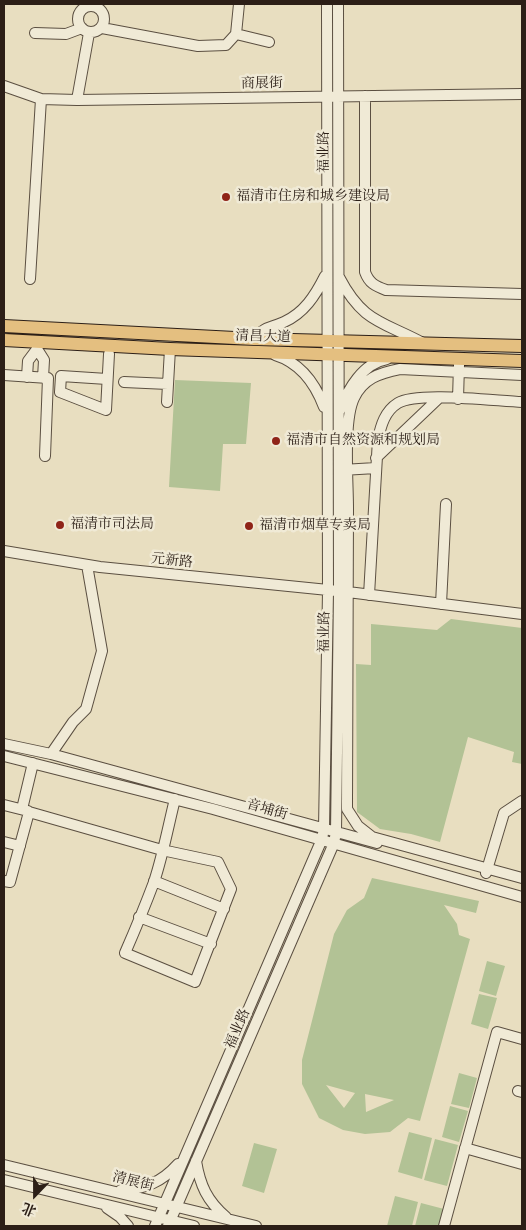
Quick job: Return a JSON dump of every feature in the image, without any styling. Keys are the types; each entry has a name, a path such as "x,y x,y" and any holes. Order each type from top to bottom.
{"main road":[{"name":"清昌大道","path":"4,326 254,339 522,346"},
{"name":"清昌大道","path":"4,340 37,346 400,357 459,365 522,362"}],"street":[{"path":"35,33 66,34 102,28 198,46 226,45 236,34 239,4"},
{"name":"福业路","path":"327,4 326,276 332,341"},
{"name":"福业路","path":"157,1222 322,840 324,828 332,341 338,274 338,4"},
{"path":"77,100 85,30 78,16 86,5 94,6 102,11 105,20 102,28"},
{"path":"236,34 269,42"},
{"name":"商展街","path":"4,86 41,99 77,100 522,94"},
{"path":"365,96 365,272 368,279 375,286 386,290 522,294"},
{"path":"30,279 41,99"},
{"path":"338,274 352,300 368,316 424,343"},
{"path":"254,339 264,328 286,322 306,306 326,276"},
{"path":"27,377 28,361 37,346"},
{"path":"37,346 44,360 43,378"},
{"path":"167,402 170,349"},
{"path":"267,352 296,365 311,380 332,416 348,392 377,360 400,357"},
{"path":"107,379 61,376 60,392 106,410 109,354"},
{"path":"458,399 459,365"},
{"path":"439,398 376,463 343,470 349,410 354,397 367,380 382,372 459,365 522,375"},
{"path":"4,375 48,378 45,456"},
{"path":"124,382 168,384"},
{"path":"369,595 376,463 382,420 398,403 416,397 522,402"},
{"name":"福业路","path":"169,1224 334,843 336,832 343,592 343,470 332,416"},
{"path":"441,604 446,504"},
{"name":"元新路","path":"4,551 87,565 343,592 522,614"},
{"path":"51,754 73,722 86,709 102,651 87,565"},
{"path":"343,592 347,809 358,826 372,837 487,871 522,878"},
{"name":"音埔街","path":"4,744 51,754 487,871 522,884"},
{"name":"音埔街","path":"4,756 334,843 522,897"},
{"path":"4,881 10,882 20,846 33,763"},
{"path":"4,805 162,850 218,862 230,889 211,944 195,982 125,953 154,881 162,850 174,800"},
{"path":"487,871 504,813 522,802"},
{"path":"4,842 20,846"},
{"path":"154,881 224,909"},
{"path":"140,917 211,944"},
{"path":"444,1226 497,1032 522,1039"},
{"path":"465,1148 522,1164"},
{"path":"108,1190 144,1188 163,1179 184,1158"},
{"path":"196,1161 199,1182 210,1202 228,1219"},
{"name":"清展街","path":"4,1165 256,1226"},
{"name":"清展街","path":"4,1180 100,1204 157,1222 194,1226"},
{"path":"100,1204 120,1217 128,1226"}],"green space":[{"path":"175,380 251,383 246,444 223,444 220,491 169,487"},
{"path":"451,619 522,628 522,764 512,762 514,752 468,737 440,842 411,834 380,829 357,812 356,664 371,665 371,624 437,630"},
{"path":"372,878 479,901 476,913 444,905 457,924 459,935 470,939 420,1121 408,1118 390,1132 365,1134 343,1130 319,1118 302,1084 302,1060 334,934 347,910 364,898","holes":["326,1085 355,1093 344,1108","365,1094 394,1100 366,1112"]},
{"path":"487,961 505,966 496,996 479,991"},
{"path":"479,994 497,998 488,1029 471,1024"},
{"path":"459,1073 477,1078 469,1108 451,1104"},
{"path":"450,1106 468,1111 459,1142 442,1137"},
{"path":"409,1132 432,1138 422,1179 398,1172"},
{"path":"435,1139 458,1145 447,1186 424,1180"},
{"path":"254,1143 277,1149 264,1193 242,1186"},
{"path":"395,1196 418,1202 412,1226 387,1226"},
{"path":"421,1203 444,1209 439,1226 415,1226"}],"place":[{"name":"福清市住房和城乡建设局","path":"226,197"},
{"name":"福清市自然资源和规划局","path":"276,441"},
{"name":"福清市司法局","path":"60,525"},
{"name":"福清市烟草专卖局","path":"249,526"}]}
